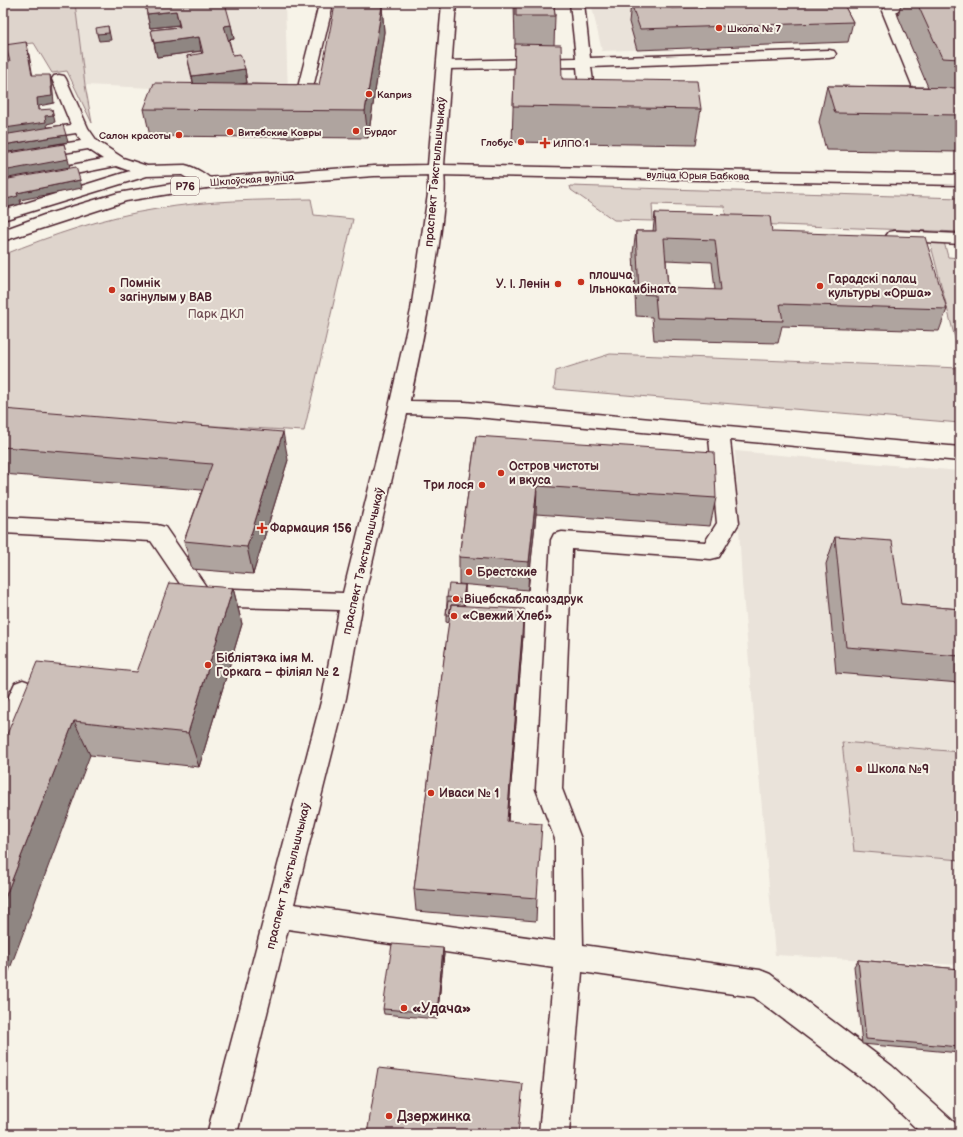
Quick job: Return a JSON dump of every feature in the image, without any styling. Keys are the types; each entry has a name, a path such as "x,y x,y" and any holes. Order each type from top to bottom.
{"street":[{"path":"271,99 302,100 325,8 323,3"},
{"name":"праспект Тэкстыльшчыкаў","path":"222,1134 334,698 352,602 399,407 420,310 436,194 436,170 449,3"},
{"path":"577,3 588,101 612,101"},
{"path":"898,3 889,11 929,107"},
{"path":"444,65 584,63 828,54"},
{"path":"59,79 80,128 91,144 117,161 146,171"},
{"path":"913,107 944,107"},
{"path":"3,139 80,128"},
{"path":"3,158 91,144"},
{"path":"3,183 117,161"},
{"path":"3,215 146,171 185,170 206,183"},
{"name":"вуліца Юрыя Бабкова","path":"436,170 960,180"},
{"name":"Шклоўская вуліца","path":"3,236 50,219 124,196 206,183 374,171 436,170"},
{"path":"883,236 960,239"},
{"path":"399,407 466,410 960,454"},
{"path":"554,1134 570,956 568,838 548,789 562,540 711,551 728,523 719,432"},
{"path":"3,525 157,533 201,597 352,602"},
{"path":"3,738 23,690"},
{"path":"278,915 760,984 882,1076 944,1134"}],"shaded area":[{"path":"75,3 285,3 288,94 85,85"},
{"name":"Школа № 7","path":"591,3 827,3 848,42 602,51"},
{"name":"Школа №9","path":"735,451 960,471 960,965 775,955 742,583"}],"green space":[{"path":"3,3 75,3 85,85 92,123 67,71 52,73 34,43 3,46"},
{"path":"665,3 714,3 716,7 668,10"},
{"path":"570,186 960,198 960,232 727,223 724,206 652,204 653,221 614,220 571,190"},
{"name":"Парк ДКЛ","path":"311,199 314,215 353,219 304,431 3,414 3,255 40,240 98,222 137,212 214,202"},
{"path":"930,242 944,242 948,257 960,258 960,350 958,350"},
{"path":"610,354 960,368 960,423 554,389 556,371"},
{"path":"842,742 960,752 960,860 854,851"}],"building":[{"path":"145,3 225,3 231,25 224,26 233,55 240,54 245,69 192,76 187,56 203,53 199,37 154,43 151,30 180,27 176,11 147,14"},
{"path":"516,3 554,3 555,16 516,16"},
{"path":"631,3 669,3 671,8 727,6 726,3 746,3 747,5 843,3 853,22 640,29"},
{"path":"917,3 960,3 960,59 942,58"},
{"path":"335,5 382,6 365,111 144,109 154,83 319,85"},
{"path":"108,26 109,33 97,34 96,28"},
{"path":"26,42 32,75 50,75 52,96 37,98 38,110 52,109 53,115 45,116 46,122 5,128 3,62 10,61 5,45"},
{"path":"515,44 561,45 562,79 697,81 701,109 513,106"},
{"path":"827,86 960,88 960,115 835,113"},
{"path":"63,125 66,135 3,145 3,135"},
{"path":"64,144 68,159 3,171 3,154"},
{"path":"76,167 80,180 17,193 18,196 3,200 3,180"},
{"name":"Гарадскі палац культуры «Орша»","path":"655,213 770,216 772,232 925,237 947,309 780,304 783,321 657,318 655,295 639,294 636,231 656,231","holes":["664,238 715,240 721,290 668,288"]},
{"path":"3,409 283,432 247,547 184,541 212,464 3,447"},
{"path":"476,436 714,452 716,498 537,486 529,562 459,557"},
{"path":"835,537 892,541 901,604 960,609 960,656 846,647"},
{"path":"169,583 233,588 188,733 74,721 3,903 3,744 37,662 137,672"},
{"path":"449,584 465,585 463,599 447,597"},
{"path":"448,601 464,602 463,605 451,605 449,615 446,615"},
{"path":"451,605 524,609 507,821 542,824 537,898 414,889"},
{"path":"392,944 443,948 437,1013 383,1009"},
{"path":"858,960 960,969 960,1047 866,1039"},
{"path":"378,1068 523,1084 518,1134 367,1134"}],"place":[{"name":"Школа № 7","path":"719,28"},
{"name":"Каприз","path":"369,94"},
{"name":"Бурдог","path":"356,131"},
{"name":"Витебские Ковры","path":"230,132"},
{"name":"Салон красоты","path":"179,135"},
{"name":"Глобус","path":"521,142"},
{"name":"ИЛПО 1","path":"545,143"},
{"name":"плошча Ільнокамбіната","path":"581,282"},
{"name":"У. І. Ленін","path":"558,284"},
{"name":"Гарадскі палац культуры «Орша»","path":"820,286"},
{"name":"Помнік загінулым у ВАВ","path":"112,290"},
{"name":"Остров чистоты и вкуса","path":"501,473"},
{"name":"Три лося","path":"482,485"},
{"name":"Фармация 156","path":"262,528"},
{"name":"Брестские","path":"469,572"},
{"name":"Віцебскаблсаюздрук","path":"456,599"},
{"name":"«Свежий Хлеб»","path":"454,616"},
{"name":"Бібліятэка імя М. Горкага – філіял № 2","path":"208,665"},
{"name":"Школа №9","path":"859,769"},
{"name":"Иваси № 1","path":"431,793"},
{"name":"«Удача»","path":"404,1008"},
{"name":"Дзержинка","path":"389,1116"}]}
